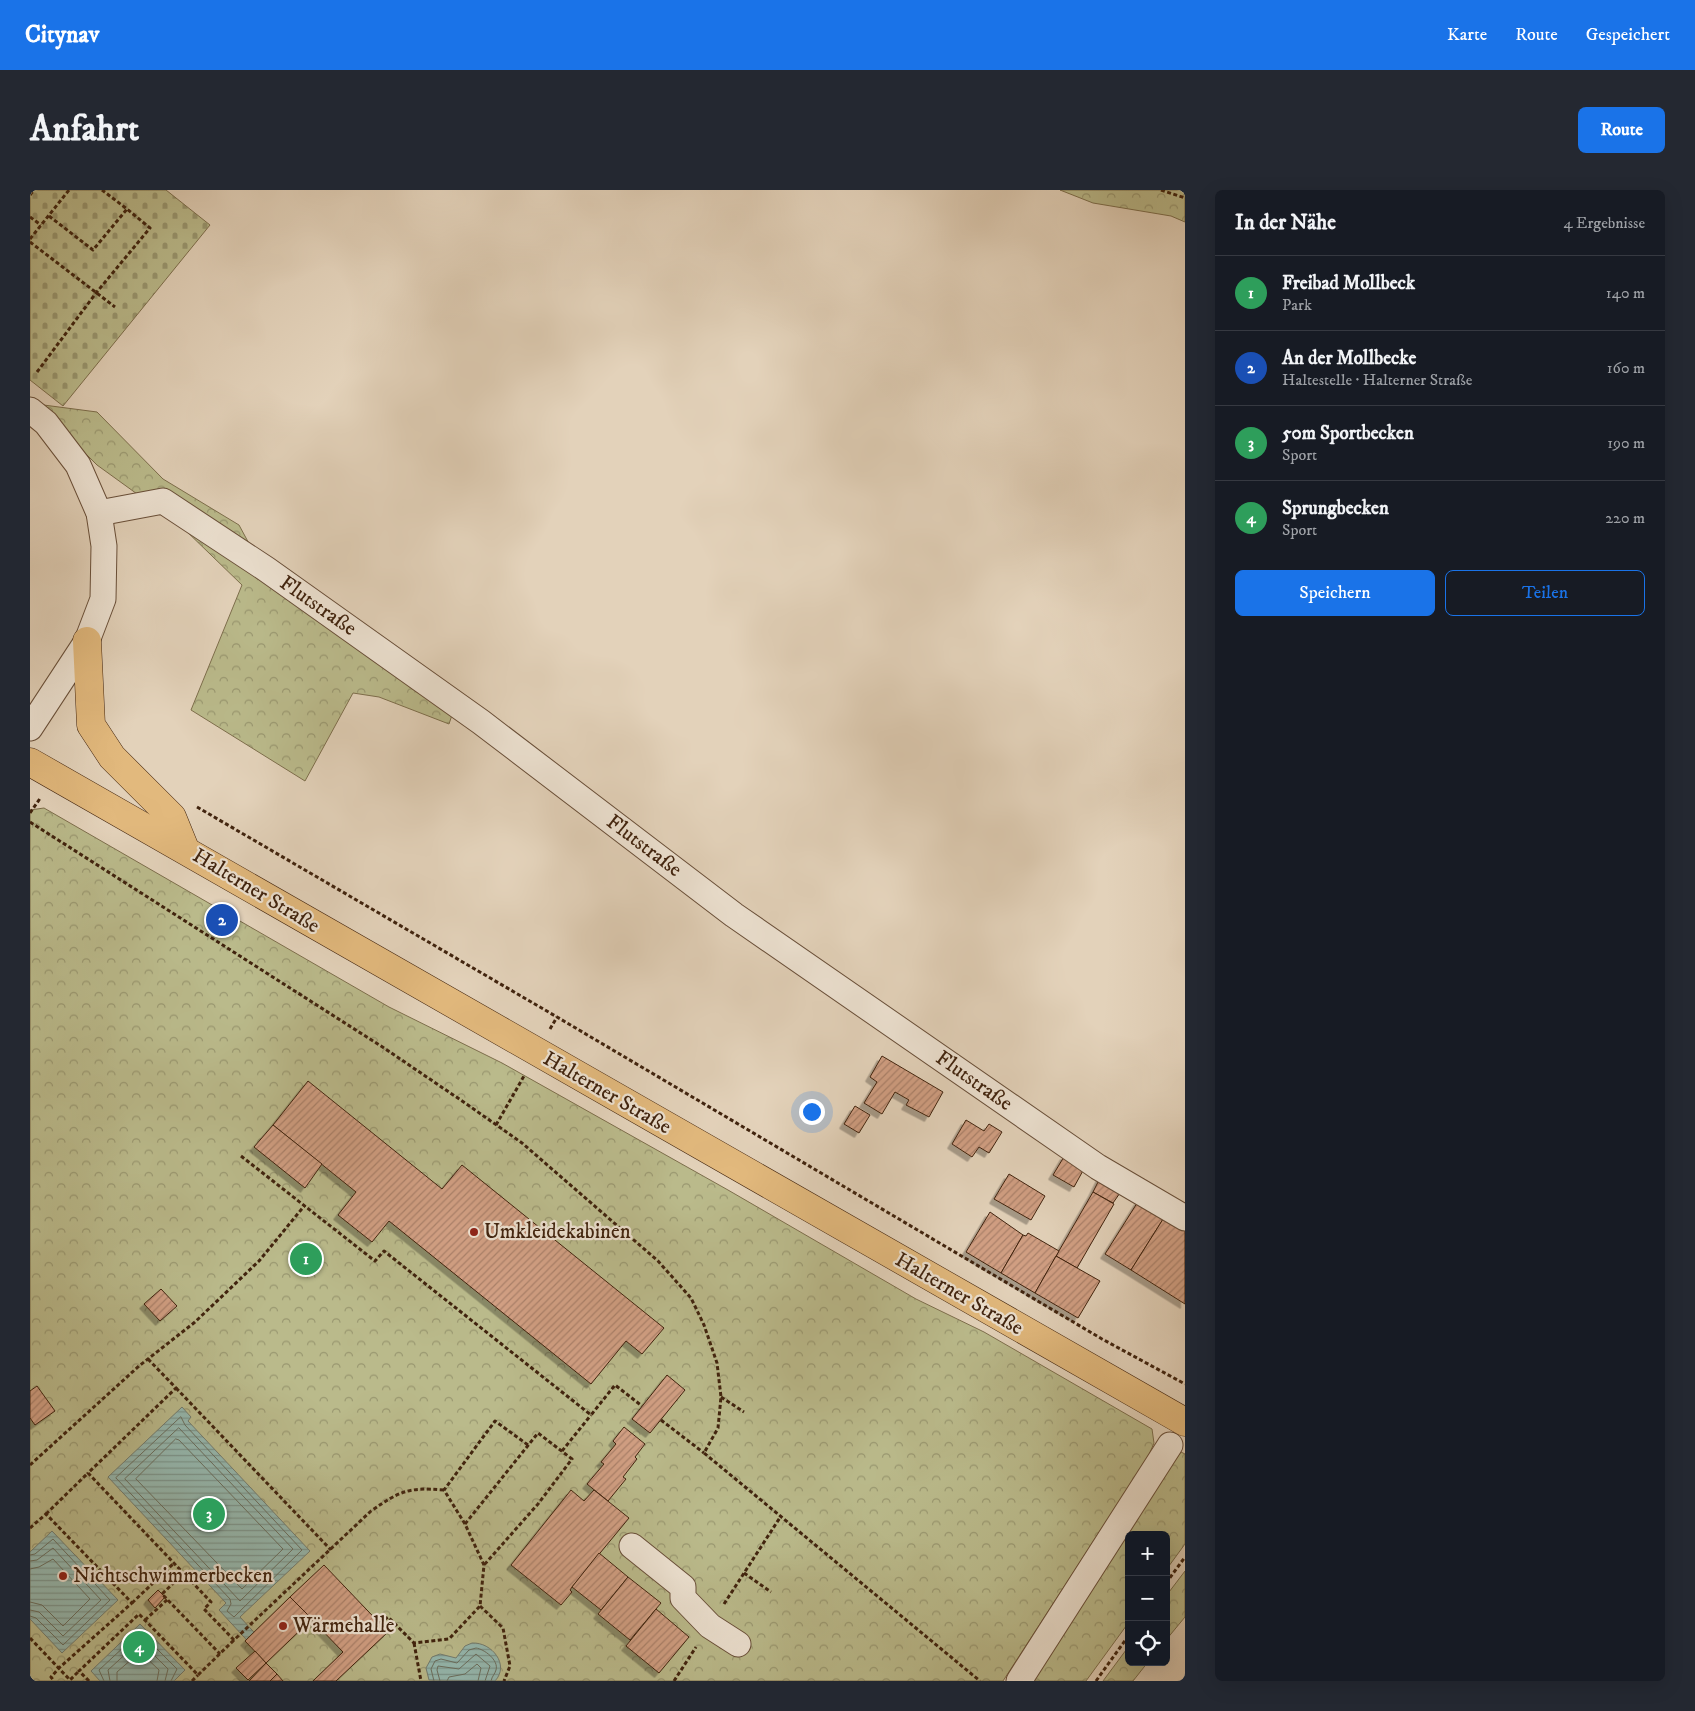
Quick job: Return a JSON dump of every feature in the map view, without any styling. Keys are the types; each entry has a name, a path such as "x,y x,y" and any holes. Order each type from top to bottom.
{"main road":[{"path":"87,641 91,725 112,757 172,818 185,849"},
{"name":"Halterner Straße","path":"30,762 1185,1422"}],"street":[{"path":"30,410 46,423 78,465 99,513 104,546 104,599 87,641 30,728"},
{"name":"Flutstraße","path":"99,513 163,501 266,569 481,722 734,915 1098,1167 1185,1218"},
{"path":"1019,1681 1170,1445"},
{"path":"632,1546 683,1587 683,1598 710,1626 738,1644"}],"path":[{"path":"30,195 34,190"},
{"path":"69,190 30,240 115,307"},
{"path":"37,372 96,293 150,228 102,190"},
{"path":"1161,190 1185,198"},
{"path":"49,216 93,250 127,210"},
{"path":"30,217 40,225"},
{"path":"192,802 199,809 541,1007 1102,1339 1185,1384"},
{"path":"30,822 384,1048 522,1143 650,1255 691,1298 704,1325 717,1363 721,1397 718,1428 704,1453"},
{"path":"496,1125 537,1053"},
{"path":"241,1156 376,1261 384,1251 591,1415"},
{"path":"30,1465 148,1359 195,1322 259,1261 305,1205"},
{"path":"148,1359 331,1550"},
{"path":"562,1452 615,1385 642,1406"},
{"path":"30,1528 176,1388"},
{"path":"721,1397 744,1412"},
{"path":"661,1420 704,1453 980,1681"},
{"path":"444,1490 495,1421 528,1445"},
{"path":"465,1524 538,1432 572,1459 538,1504 484,1565"},
{"path":"88,1473 211,1602 204,1609 235,1640"},
{"path":"192,1681 371,1511 397,1493 420,1488 444,1490"},
{"path":"414,1643 449,1639 480,1606 484,1565 465,1524 444,1490"},
{"path":"46,1514 132,1602"},
{"path":"674,1681 780,1516"},
{"path":"1170,1578 1185,1557"},
{"path":"54,1681 51,1677 59,1668 174,1563"},
{"path":"184,1573 162,1594 220,1654"},
{"path":"744,1573 771,1592"},
{"path":"290,1587 294,1593"},
{"path":"145,1620 168,1599"},
{"path":"480,1606 503,1628 510,1666 504,1681"},
{"path":"30,1638 70,1680 139,1614 198,1675"},
{"path":"379,1623 388,1617 414,1643 421,1681"},
{"path":"1096,1681 1125,1641"},
{"path":"79,1672 89,1681"}],"green space":[{"path":"30,190 166,190 210,225 63,406 30,380"},
{"path":"1060,190 1185,190 1185,222 1171,216 1093,203"},
{"path":"36,404 97,412 163,479 239,525 266,575 453,712 449,724 379,697 353,693 305,781 191,710 242,585 180,525 97,465"},
{"path":"44,808 389,1007 502,1063 728,1190 916,1299 984,1332 1152,1429 1154,1443 1148,1457 1003,1681 30,1681 30,810"},
{"path":"1181,1452 1185,1454 1185,1544 1170,1565 1170,1531 1126,1531"},
{"path":"1125,1532 1125,1627 1086,1681 1030,1681"},
{"path":"1185,1571 1185,1617 1170,1635 1170,1621 1170,1591"},
{"path":"1125,1651 1125,1666 1145,1666 1133,1681 1103,1681"}],"water":[{"path":"182,1407 191,1417 188,1421 310,1551 240,1617 263,1642 255,1649 219,1610 226,1603 108,1477"},
{"name":"Nichtschwimmerbecken","path":"52,1531 118,1600 62,1653 30,1619 30,1552"},
{"path":"140,1624 185,1670 174,1681 100,1681 91,1671"},
{"path":"472,1643 486,1646 497,1656 501,1668 495,1681 429,1680 426,1668 432,1657 440,1654 456,1658 465,1646"}],"building":[{"path":"882,1056 943,1092 929,1117 906,1105 909,1100 895,1092 882,1114 864,1103 877,1082 870,1077"},
{"name":"Umkleidekabinen","path":"308,1081 442,1189 462,1165 664,1328 642,1354 626,1341 591,1384 389,1221 372,1242 338,1215 356,1192 273,1125"},
{"path":"855,1106 870,1115 859,1133 844,1124"},
{"path":"966,1120 984,1131 989,1124 1002,1132 989,1153 979,1147 972,1157 952,1144"},
{"path":"273,1125 322,1164 305,1188 254,1147"},
{"path":"1065,1155 1085,1167 1074,1187 1053,1175"},
{"path":"1009,1174 1045,1196 1031,1220 994,1199"},
{"path":"1101,1176 1122,1190 1113,1203 1093,1192"},
{"path":"1093,1192 1114,1204 1077,1268 1056,1256"},
{"path":"1139,1200 1165,1216 1131,1270 1105,1254"},
{"path":"990,1212 1023,1235 1001,1273 966,1252"},
{"path":"1165,1216 1185,1230 1185,1304 1131,1270"},
{"path":"1028,1233 1059,1251 1035,1293 1001,1273 1023,1235 1026,1236"},
{"path":"1056,1256 1100,1281 1078,1318 1035,1293"},
{"path":"161,1289 177,1306 160,1321 144,1304"},
{"path":"667,1375 685,1390 650,1433 632,1419"},
{"path":"37,1386 55,1411 35,1425 30,1418 30,1391"},
{"path":"624,1427 645,1444 635,1457 637,1459 623,1477 626,1479 608,1501 587,1484 604,1464 601,1462 616,1444 613,1441"},
{"path":"571,1490 584,1501 594,1490 629,1518 572,1587 570,1590 572,1592 561,1605 511,1565"},
{"path":"599,1553 628,1577 601,1610 572,1587"},
{"path":"324,1565 388,1632 336,1681 313,1681 343,1652 290,1597"},
{"path":"628,1577 661,1603 630,1640 598,1614"},
{"path":"158,1590 165,1597 155,1608 148,1600"},
{"name":"Wärmehalle","path":"290,1597 312,1619 266,1663 245,1641"},
{"path":"656,1609 689,1637 659,1673 626,1646"},
{"path":"255,1651 266,1663 248,1680 236,1668"},
{"path":"266,1663 277,1674 270,1681 249,1681"},
{"path":"277,1674 283,1681 270,1681"}],"place":[{"name":"An der Mollbecke","path":"222,920"},
{"name":"Umkleidekabinen","path":"474,1232"},
{"name":"Freibad Mollbeck","path":"306,1259"},
{"name":"50m Sportbecken","path":"209,1514"},
{"name":"Nichtschwimmerbecken","path":"63,1576"},
{"name":"Wärmehalle","path":"283,1626"},
{"name":"Sprungbecken","path":"139,1647"}]}
